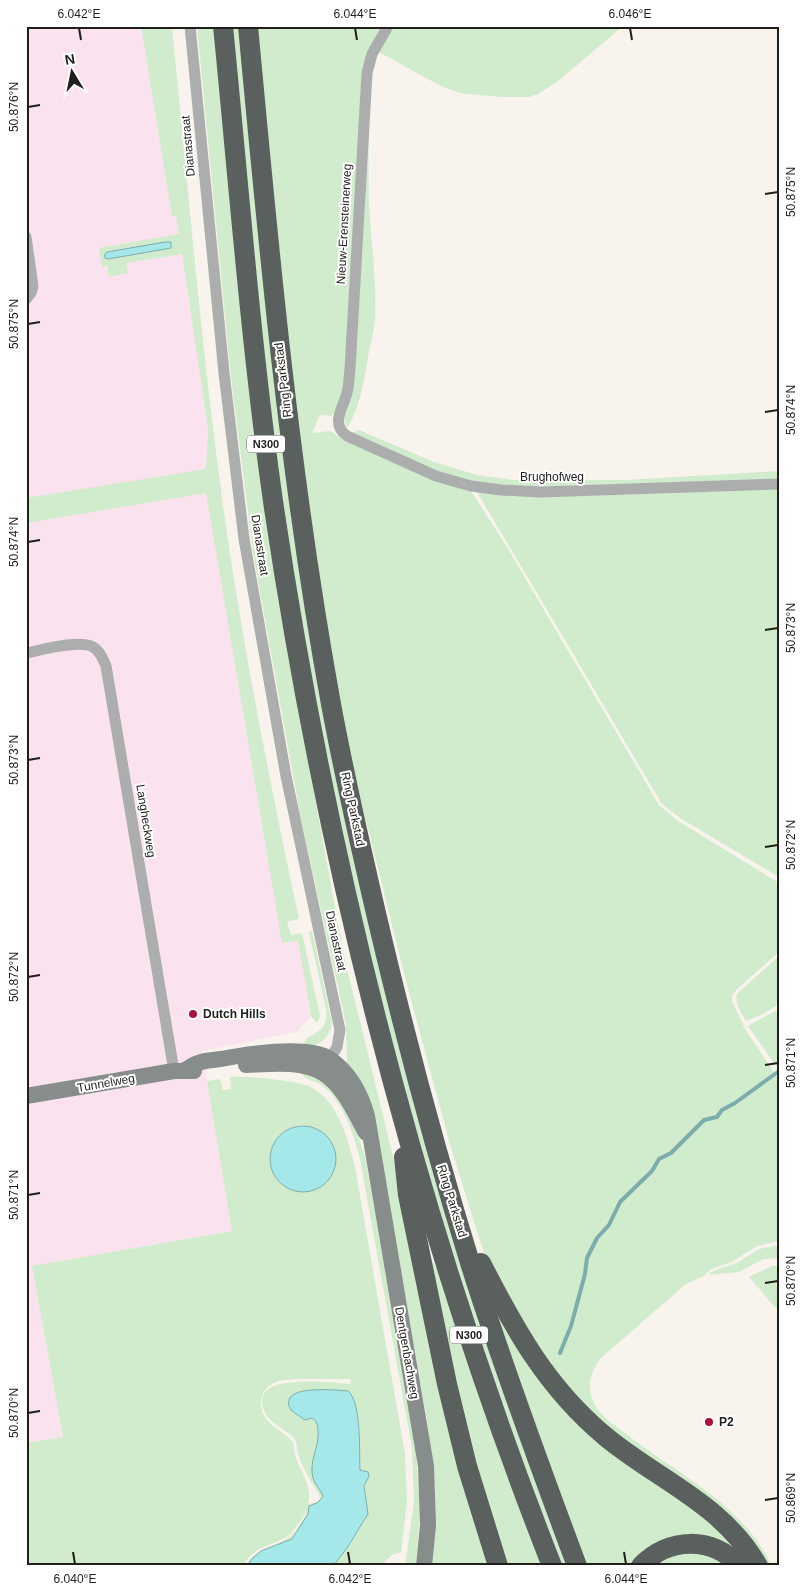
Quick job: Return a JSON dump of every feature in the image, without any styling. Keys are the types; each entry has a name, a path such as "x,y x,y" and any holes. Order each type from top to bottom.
{"highway":[{"name":"Ring Parkstad","path":"223,26 256,370 274,506 295,638 334,838 359,952 426,1203 458,1306 523,1492 552,1566"},
{"name":"Ring Parkstad","path":"248,26 282,377 298,501 331,706 383,946 419,1086 454,1210 501,1356 577,1566"},
{"name":"N300","path":"398,1101 408,1195 429,1301 467,1466 498,1566"},
{"name":"N300","path":"454,1210 520,1337 557,1388 589,1422 608,1438 717,1515 748,1547 758,1566"},
{"path":"642,1566 647,1560 663,1549 681,1544 698,1543 708,1545 727,1554 739,1566"}],"street":[{"name":"Dianastraat","path":"190,26 224,373 244,539 286,776 339,1020 339,1039 326,1066"},
{"name":"Nieuw-Erensteinerweg","path":"339,427 338,417 348,392 350,369 367,73 372,54 388,26"},
{"path":"26,237 33,286 31,293 26,299"},
{"name":"Brughofweg","path":"339,427 347,436 436,476 488,489 540,492 779,484"},
{"name":"Langheckweg","path":"26,653 79,644 88,645 95,648 101,655 106,666 180,1071"},
{"name":"Tunnelweg","path":"26,1096 180,1071 198,1063 272,1052 317,1054 326,1066"},
{"name":"Dentgenbachweg","path":"326,1066 343,1070 361,1096 367,1116 426,1466 428,1525 424,1566"}],"shaded area":[{"path":"26,26 141,26 172,215 176,215 208,429 206,493 282,942 298,941 311,1016 297,1032 202,1051 232,1231 32,1266 63,1437 26,1443"}],"green space":[{"path":"141,26 172,26 204,348 228,540 260,730 299,919 287,922 291,935 302,933 320,1016 317,1023 311,1016 298,941 282,943 206,493 26,523 26,498 206,469 208,429 182,254 126,263 128,273 109,277 107,266 102,267 99,248 179,234 176,216 172,216","holes":["170,242 171,248 105,258 105,253 109,251"]},
{"path":"197,26 213,26 234,230 303,732 344,956 493,1566 432,1566 435,1486 426,1414 381,1160 347,1064 346,1024 301,819 253,553 230,368"},
{"path":"230,26 240,26 365,902 571,1566 559,1566 464,1301 388,1041 308,679 267,407"},
{"path":"257,26 382,26 368,51 343,392 332,416 320,415 312,433 331,431 344,441 471,491 507,547 659,805 678,821 779,883 779,952 737,989 732,996 732,1001 745,1029 779,1080 779,1241 757,1246 732,1262 711,1269 704,1276 686,1284 601,1358 594,1369 590,1382 593,1401 603,1415 728,1509 760,1545 772,1566 763,1566 575,1402 493,1277 480,1241 449,1141 406,981 337,697 295,405"},
{"path":"392,26 623,26 558,81 538,94 529,97 501,97 459,93 437,84 377,51"},
{"path":"369,89 369,204 375,275 375,318 360,397 355,413 347,428 344,418"},
{"path":"359,430 434,462 477,475 514,480 625,480 779,471 779,480 521,487 477,482 432,470 351,433"},
{"path":"779,489 779,877 680,818 662,804 477,492 534,496"},
{"path":"312,931 332,1023 326,1038 314,1045 303,1047 306,1039 322,1028 326,1021 326,1009 309,932"},
{"path":"779,956 779,1004 763,1014 746,1021 737,1005 737,994"},
{"path":"779,1009 779,1070 748,1026"},
{"path":"300,1072 314,1076 327,1084 341,1101 353,1123 365,1156 416,1449 420,1512 416,1566 405,1566 414,1502 412,1448 360,1159 351,1129 337,1101 323,1086 307,1079"},
{"path":"230,1077 261,1078 302,1084 314,1089 324,1097 332,1106 344,1130 355,1167 405,1454 407,1502 401,1552 392,1555 380,1566 333,1566 353,1540 366,1517 365,1485 369,1474 360,1470 359,1419 353,1399 348,1391 302,1391 293,1412 305,1420 311,1418 316,1421 318,1441 312,1472 323,1497 317,1503 311,1505 308,1514 292,1539 261,1551 246,1566 250,1560 260,1551 291,1536 307,1513 289,1535 252,1554 243,1566 26,1566 26,1443 63,1437 32,1266 232,1231 207,1081 220,1079 223,1090 231,1089","holes":["301,1125 318,1129 331,1140 333,1174 326,1183 309,1190 294,1190 282,1185 275,1176 271,1164 271,1152 277,1140 286,1130","297,1379 351,1379 350,1384 291,1382 276,1385 266,1391 262,1401 267,1416 295,1440 300,1461 320,1498 317,1502 308,1504 308,1486 296,1458 293,1442 269,1422 262,1412 261,1406 262,1395 269,1386 280,1381"]},
{"path":"779,1245 779,1258 763,1259 739,1272 709,1275 711,1272 735,1264 759,1249"},
{"path":"428,1262 434,1263 454,1313 544,1566 501,1566 489,1525"},
{"path":"772,1266 779,1266 779,1312 749,1277"},
{"path":"499,1310 539,1374 691,1502 745,1554 719,1545 636,1566 586,1566 494,1312"},
{"path":"691,1549 732,1566 648,1566"}],"water":[{"path":"171,242 171,248 105,258 107,252"},
{"path":"296,1126 310,1126 322,1131 331,1140 336,1152 334,1172 327,1183 310,1192 296,1192 284,1187 275,1178 270,1166 270,1152 275,1140 284,1131"},
{"path":"303,1391 348,1391 356,1406 359,1428 360,1470 368,1472 369,1476 364,1486 368,1514 347,1548 333,1566 247,1566 261,1551 292,1539 308,1514 309,1506 317,1503 323,1497 312,1472 318,1441 316,1421 312,1418 305,1420 292,1411 289,1406 289,1400 292,1396"}],"waterway":[{"path":"560,1353 571,1326 585,1274 587,1258 597,1238 609,1225 620,1202 652,1171 659,1159 671,1153 704,1120 717,1117 722,1110 735,1103 779,1071"}],"place":[{"name":"Dutch Hills","path":"193,1014"},
{"name":"P2","path":"709,1422"}]}
